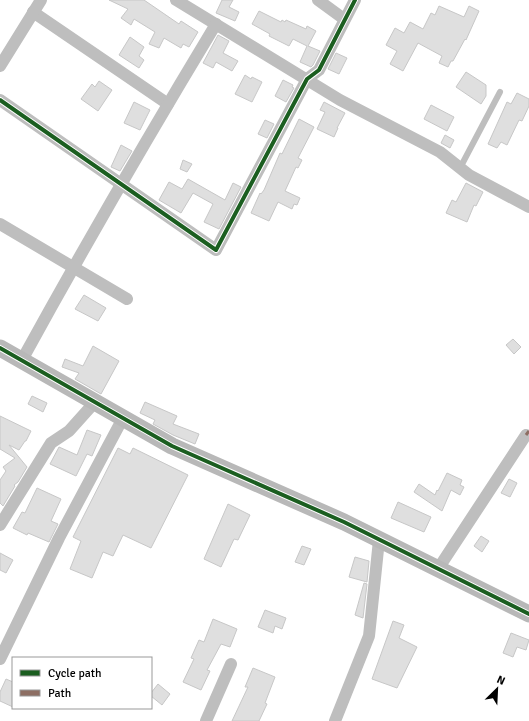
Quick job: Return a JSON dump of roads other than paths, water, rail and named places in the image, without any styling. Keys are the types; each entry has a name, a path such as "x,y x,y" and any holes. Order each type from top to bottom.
{"street":[{"path":"0,66 41,0"},
{"path":"176,0 340,100 440,152 469,175 529,207"},
{"path":"318,0 344,19"},
{"path":"0,100 216,250 307,79 319,70 355,0"},
{"path":"33,12 168,104"},
{"path":"22,360 73,267 216,24"},
{"path":"0,224 127,299"},
{"path":"0,348 172,446 344,522 529,614"},
{"path":"0,525 51,443 69,431 95,402"},
{"path":"0,659 59,538 123,418"},
{"path":"438,569 526,435"},
{"path":"334,721 369,636 379,540"},
{"path":"206,721 231,664"}],"lane":[{"path":"460,168 500,92"}]}
